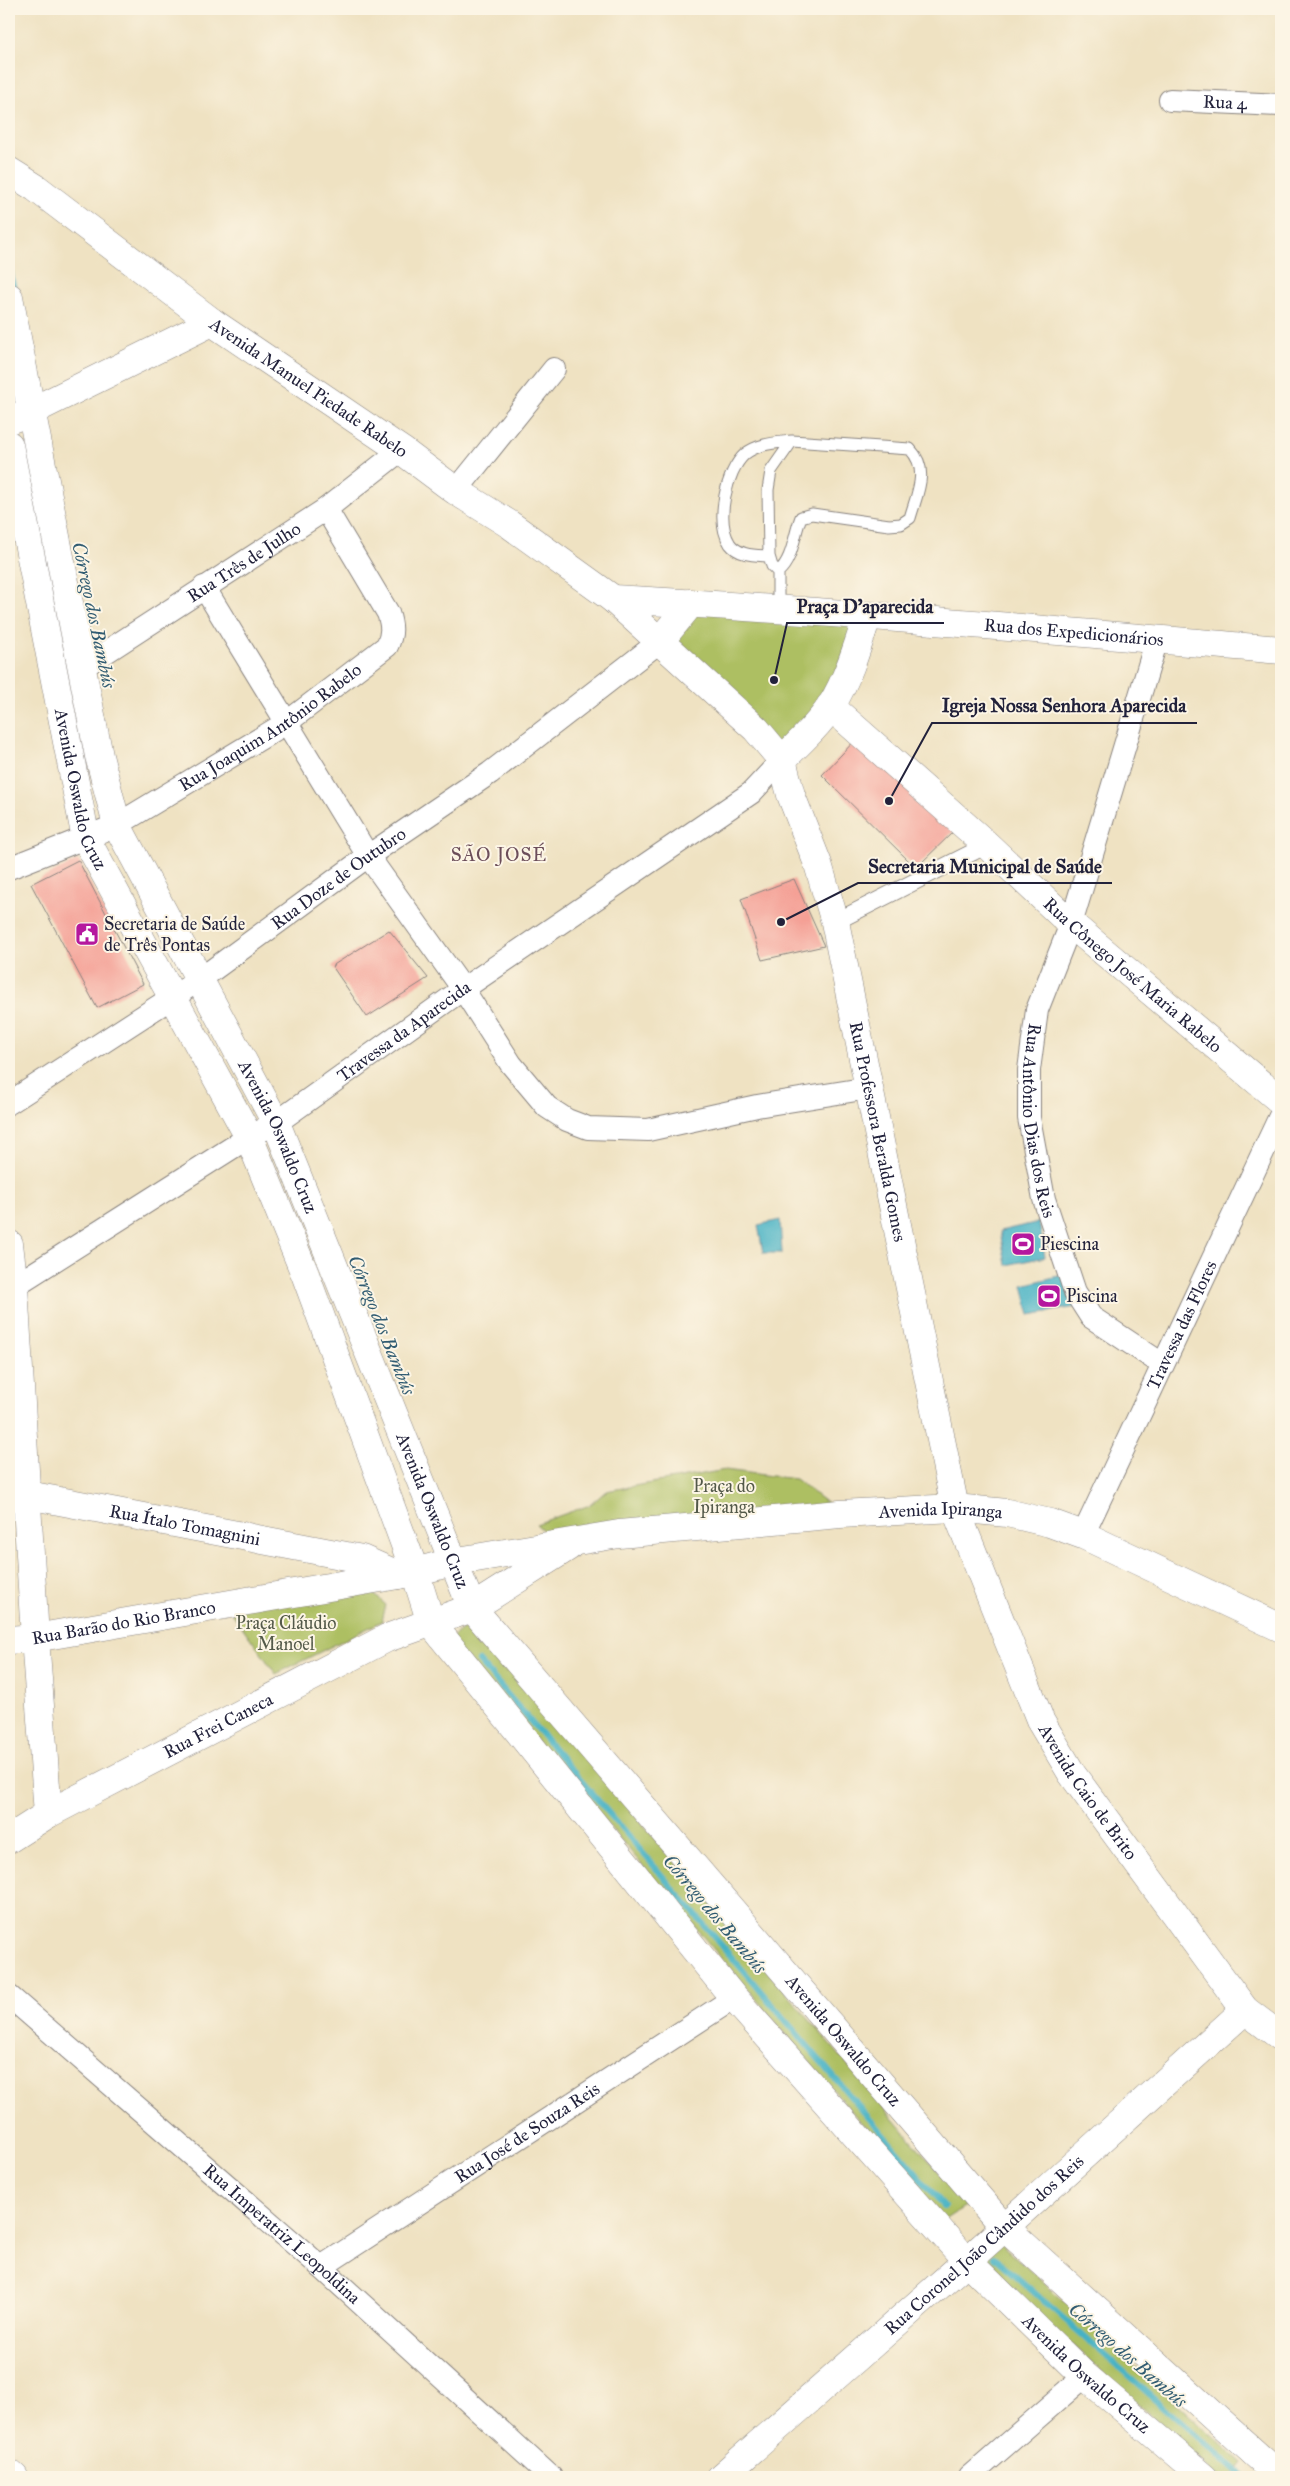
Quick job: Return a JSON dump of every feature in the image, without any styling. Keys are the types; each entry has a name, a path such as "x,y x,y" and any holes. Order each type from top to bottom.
{"main road":[{"name":"Avenida Manuel Piedade Rabelo","path":"9,171 36,188 212,322 401,450 456,491 509,524 613,599 756,729 782,760"},
{"name":"Avenida Oswaldo Cruz","path":"9,297 19,416 83,667 99,756 117,825 276,1123 472,1608 1004,2226 1281,2477"},
{"path":"19,416 212,322"},
{"name":"Avenida Oswaldo Cruz","path":"9,445 86,838 249,1137 305,1274 407,1573 431,1623 734,1998 966,2261 1085,2376 1204,2477"},
{"name":"Rua dos Expedicionários","path":"613,599 778,608 867,617 1281,650"},
{"path":"660,642 691,603"},
{"path":"782,760 810,732 830,706 853,661 867,617"},
{"name":"Rua Cônego José Maria Rabelo","path":"830,706 987,845 1071,924 1281,1101"},
{"name":"Rua Professora Beralda Gomes","path":"782,760 792,796 818,864 835,922 955,1508"},
{"path":"9,1244 14,1286 22,1639 48,1814"},
{"name":"Rua Ítalo Tomagnini","path":"18,1496 365,1569"},
{"name":"Avenida Ipiranga","path":"407,1573 452,1562 620,1534 840,1514 955,1508 1008,1513 1050,1522 1083,1535 1281,1628"},
{"name":"Avenida Caio de Brito","path":"955,1508 1046,1729 1072,1774 1245,2010 1281,2037"},
{"name":"Avenida Ipiranga","path":"472,1608 578,1541"},
{"name":"Rua Barão do Rio Branco","path":"22,1639 365,1569 407,1573"},
{"name":"Rua Frei Caneca","path":"9,1839 48,1814 387,1638 472,1608"},
{"name":"Rua Coronel João Cândido dos Reis","path":"721,2477 966,2261 1245,2010"},
{"path":"9,2473 14,2477"}],"street":[{"name":"Rua 4","path":"1170,100 1281,105"},
{"path":"456,491 554,369"},
{"name":"Rua Três de Julho","path":"83,667 326,508 401,450"},
{"name":"Rua Joaquim Antônio Rabelo","path":"9,868 117,825 286,723 387,646 391,638 392,626 388,613 326,508"},
{"path":"204,587 368,856 463,989 511,1064 547,1107 567,1120 588,1128 648,1130 756,1106 869,1088"},
{"name":"Rua Antônio Dias dos Reis","path":"1157,640 1071,924 1037,1010 1029,1070 1029,1118 1044,1199 1075,1292 1091,1317 1162,1364"},
{"name":"Rua Doze de Outubro","path":"9,1103 200,980 368,856 490,773 660,642"},
{"name":"Travessa da Aparecida","path":"14,1286 249,1137 276,1123 463,989 752,793 782,760"},
{"path":"835,922 987,845"},
{"name":"Travessa das Flores","path":"1083,1535 1281,1114"},
{"name":"Rua Imperatriz Leopoldina","path":"9,1996 322,2267 552,2477"},
{"name":"Rua José de Souza Reis","path":"322,2267 734,1998"},
{"path":"969,2477 1085,2376"}],"lane":[{"path":"778,608 778,572 772,566 769,556 768,490 771,471 792,441"},
{"path":"769,556 742,553 730,544 723,518 727,488 733,471 745,455 761,445 792,441 910,449 919,459 922,473 910,518 901,524 889,525 812,514 801,517 794,533 786,566 778,572"}],"green space":[{"path":"695,611 855,624 825,703 783,750 672,643"},
{"name":"Praça do Ipiranga","path":"725,1470 795,1479 840,1513 569,1533 544,1531 536,1524 590,1505 606,1491"},
{"name":"Praça Cláudio Manoel","path":"367,1588 386,1605 382,1621 276,1674 230,1610"},
{"path":"471,1622 967,2205 944,2220 450,1639"},
{"path":"1000,2243 1243,2464 1232,2477 1221,2477 977,2261"}],"water":[{"path":"780,1220 782,1253 763,1253 758,1225"},
{"name":"Piescina","path":"1039,1222 1045,1257 1006,1265 1000,1231"},
{"name":"Piscina","path":"1062,1275 1076,1307 1030,1315 1023,1285"}],"building":[{"path":"859,736 958,827 916,868 822,775"},
{"name":"Secretaria de Saúde de Três Pontas","path":"78,860 143,984 97,1008 31,884"},
{"path":"794,879 824,946 762,960 741,899"},
{"path":"389,930 428,978 367,1017 332,966"}],"waterway":[{"name":"Córrego dos Bambús","path":"9,264 14,290"},
{"name":"Córrego dos Bambús","path":"479,1661 944,2206"},
{"name":"Córrego dos Bambús","path":"994,2257 1242,2476"}],"place":[{"name":"Praça D'aparecida","path":"774,680"},
{"name":"Igreja Nossa Senhora Aparecida","path":"889,801"},
{"name":"Secretaria Municipal de Saúde","path":"781,922"},
{"name":"Secretaria de Saúde de Três Pontas","path":"87,934"},
{"name":"Piescina","path":"1023,1244"},
{"name":"Piscina","path":"1049,1296"}],"district":[{"name":"SÃO JOSÉ","path":"499,854"}]}
